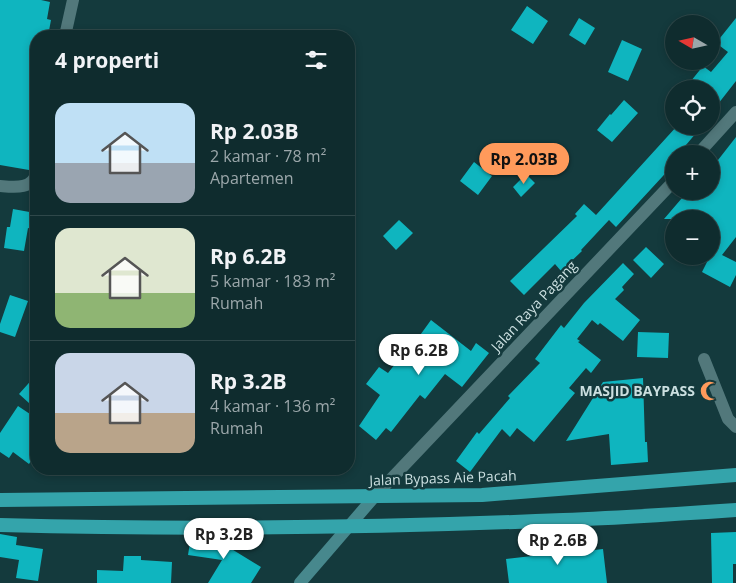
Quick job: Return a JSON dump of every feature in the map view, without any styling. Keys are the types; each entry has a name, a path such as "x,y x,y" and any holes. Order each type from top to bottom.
{"highway":[{"name":"Jalan Bypass Aie Pacah","path":"0,500 482,494 736,475"},
{"path":"0,526 80,528 348,526 564,520 736,510"}],"main road":[{"path":"300,583 376,496"}],"street":[{"path":"66,30 73,0"},
{"path":"706,145 736,112"},
{"path":"0,186 25,186 30,182"},
{"name":"Jalan Raya Pagang","path":"376,496 665,191"},
{"path":"704,360 728,419 736,427"}],"building":[{"path":"0,0 41,0 50,2 47,19 51,20 49,30 30,30 30,169 0,165"},
{"path":"527,6 548,21 533,44 511,30"},
{"path":"579,18 595,28 585,45 569,35"},
{"path":"736,18 736,81 720,101 720,80 692,80 700,70 708,70 711,72 713,70 720,70 720,61 728,52 720,46 720,38"},
{"path":"622,40 642,49 628,81 608,72"},
{"path":"624,100 638,113 612,142 597,130"},
{"path":"669,135 694,135 686,145 665,145 665,174 616,227 609,220 582,251 561,271 555,264 524,295 510,281 577,216 575,214 584,204 596,215"},
{"path":"736,137 736,237 722,255 736,262 736,275 730,287 702,272 706,265 720,265 720,210 672,210 680,200 720,200 720,157"},
{"path":"474,162 492,176 478,195 460,181"},
{"path":"526,174 535,183 521,197 513,187"},
{"path":"13,209 30,212 30,228 28,228 24,251 4,248 7,227 10,227"},
{"path":"399,220 413,233 396,250 383,236"},
{"path":"646,247 664,264 651,278 633,260"},
{"path":"623,263 634,274 622,287 624,290 615,299 640,320 623,341 600,323 598,325 592,320 577,339 580,341 578,342 601,360 591,373 586,368 569,388 575,393 534,442 517,428 510,437 502,429 470,472 456,461 477,432 479,434 510,398 508,396 540,363 535,359 561,325 564,328 584,303"},
{"path":"10,295 28,301 15,337 0,332 0,324"},
{"path":"431,320 471,351 476,343 489,353 462,387 445,374 425,399 420,395 391,432 386,428 376,440 359,426 380,395 366,384 379,367 388,373 403,354 405,356"},
{"path":"638,332 669,333 668,358 637,357"},
{"path":"643,378 645,442 647,442 648,462 611,465 609,434 566,441 603,382"},
{"path":"30,382 30,402 19,394"},
{"path":"18,406 30,414 29,464 13,452 9,458 0,452 0,433"},
{"path":"736,532 736,564 733,564 733,583 712,583 711,533"},
{"path":"0,534 17,537 16,545 43,549 38,581 16,578 19,560 0,557"},
{"path":"191,536 226,537 225,545 261,567 251,583 208,583 222,560 188,555"},
{"path":"577,543 578,552 603,549 607,583 509,583 506,559 532,556 532,548"},
{"path":"124,556 141,556 141,560 172,562 171,583 97,583 97,570 123,571"}],"place":[{"name":"MASJID BAYPASS","path":"710,391"}]}
